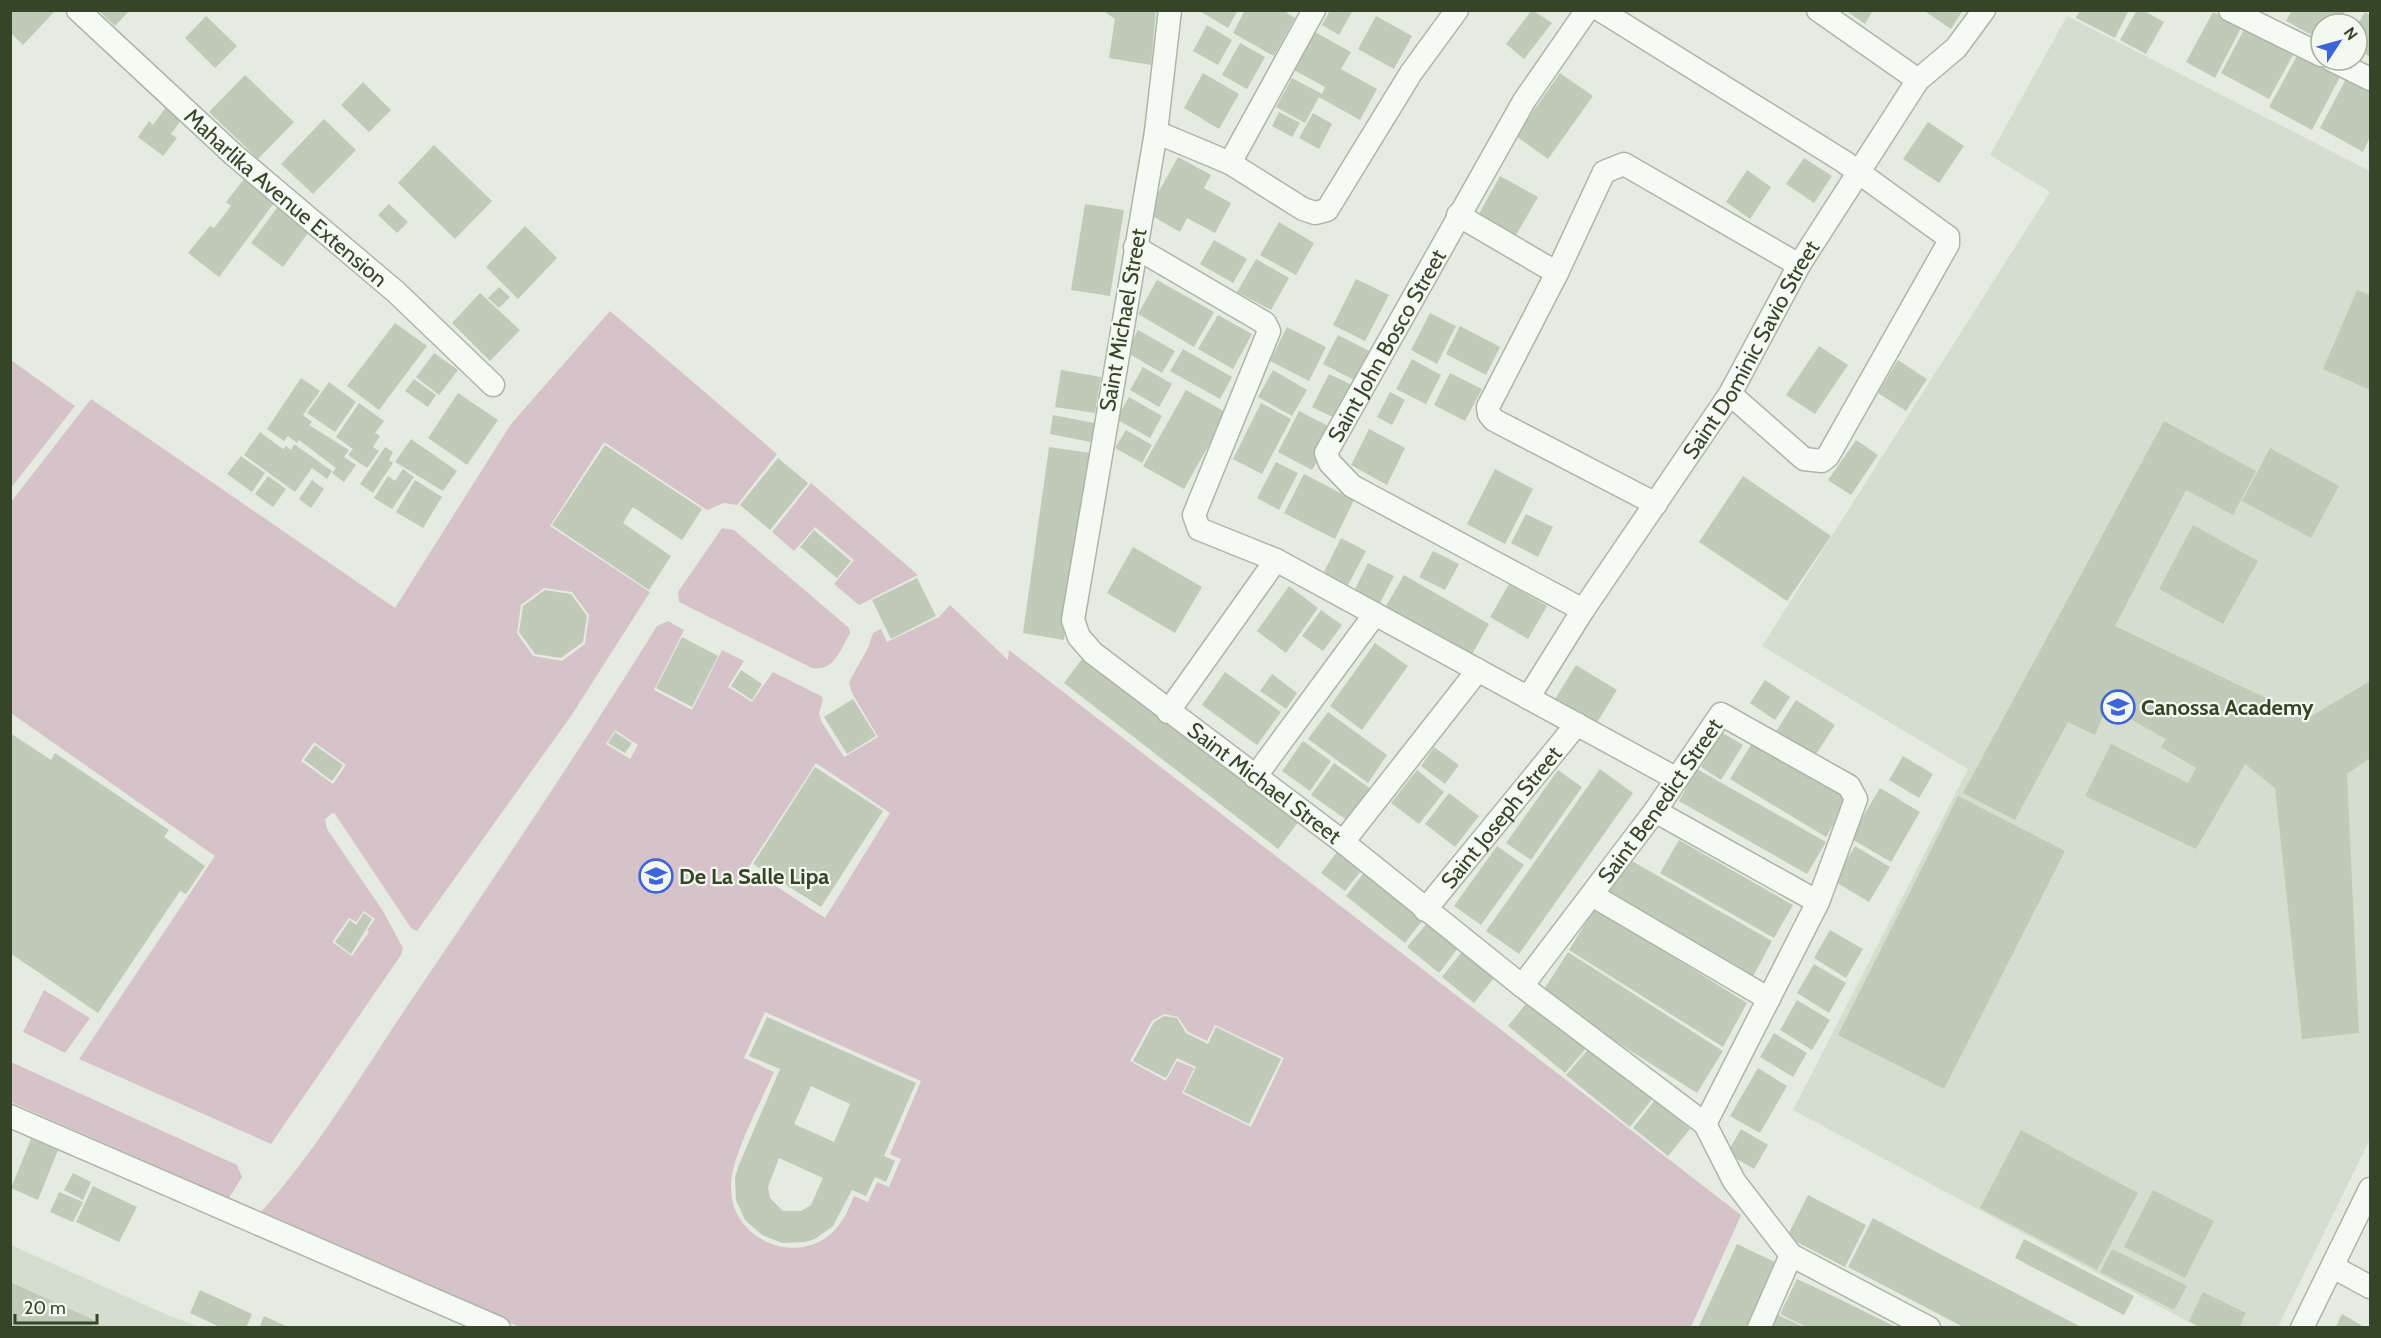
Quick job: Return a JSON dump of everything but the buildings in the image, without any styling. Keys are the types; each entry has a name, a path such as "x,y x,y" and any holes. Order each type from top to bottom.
{"street":[{"name":"Maharlika Avenue Extension","path":"78,10 234,154 396,292 493,385"},
{"name":"Saint Michael Street","path":"1170,10 1156,132 1073,620 1079,637 1094,653 1168,712 1343,842 1522,986 1705,1125 1734,1181 1791,1256 1929,1328"},
{"path":"1230,163 1314,10"},
{"path":"1156,132 1230,163 1303,209 1315,213 1328,210 1411,73 1457,10"},
{"name":"Saint John Bosco Street","path":"1583,609 1352,486 1330,463 1326,453 1524,100 1587,10"},
{"path":"1600,10 1858,173 1946,233 1949,241 1828,456 1821,461 1804,459 1730,394"},
{"path":"1818,10 1918,80"},
{"name":"Saint Dominic Savio Street","path":"1528,698 1583,609 1730,394 1799,265 1918,80 1956,48 1984,10"},
{"path":"2230,10 2309,49"},
{"path":"2356,72 2370,79"},
{"path":"1656,504 1494,420 1489,414 1488,407 1557,273 1604,172 1624,164 1799,265"},
{"path":"1458,215 1557,273"},
{"path":"1135,247 1265,323 1268,328 1269,334 1194,515 1198,529 1276,560 1677,779"},
{"path":"1168,712 1276,560"},
{"path":"1255,777 1374,614"},
{"path":"1343,842 1478,670"},
{"name":"Saint Benedict Street","path":"1522,986 1655,811 1721,714 1849,786 1856,799 1818,902 1705,1125"},
{"name":"Saint Joseph Street","path":"1425,910 1577,724"},
{"path":"1655,811 1818,902"},
{"path":"1592,895 1769,999"},
{"path":"10,1116 499,1328"},
{"path":"2302,1328 2370,1189"},
{"path":"1760,1328 1791,1256"},
{"path":"2333,1267 2370,1287"}],"shaded area":[{"name":"Canossa Academy","path":"2067,16 2370,171 2370,1139 2278,1327 2198,1327 1793,1110 1968,769 1762,646 2050,192 1990,155"},
{"path":"610,311 777,454 737,505 724,503 707,510 604,442 550,526 650,592 571,716 417,931 411,928 335,814 332,813 325,819 327,829 383,911 403,948 401,955 271,1144 79,1059 215,856 11,713 11,502 91,399 395,608 511,424","holes":["544,588 572,592 589,615 585,644 562,661 533,656 517,633 521,605","314,742 346,765 333,784 301,761","364,911 375,919 352,956 332,942 349,918 356,922"]},
{"path":"11,360 75,406 11,488"},
{"path":"811,483 918,575 859,605 834,584 854,560 815,527 794,551 772,532"},
{"path":"722,528 734,530 849,628 850,633 831,663 820,668 812,668 679,602 678,592"},
{"path":"950,605 1008,660 1009,650 1741,1215 1691,1327 522,1328 261,1212 302,1163 339,1110 597,721 657,626 668,621 684,630 654,690 692,710 722,650 744,661 728,687 752,702 773,672 821,696 823,699 819,714 821,721 844,757 878,737 852,693 849,682 868,648 873,633 881,629 887,642 939,617","holes":["615,730 638,745 630,759 606,744","816,763 890,813 825,918 748,868","765,1012 921,1081 890,1154 901,1159 889,1187 877,1182 868,1202 854,1196 840,1224 827,1237 812,1245 795,1248 779,1246 764,1240 740,1219 733,1204 731,1187 736,1160 774,1072 744,1058","1164,1014 1178,1017 1188,1032 1207,1041 1215,1025 1284,1058 1251,1127 1182,1093 1194,1068 1177,1061 1166,1081 1130,1061 1152,1021"]},
{"path":"44,990 90,1018 65,1053 23,1032"},
{"path":"11,1062 237,1165 242,1177 229,1198 11,1102"},
{"path":"11,1245 163,1313 199,1327 11,1328"}],"place":[{"name":"Canossa Academy","path":"2118,707"},
{"name":"De La Salle Lipa","path":"656,876"}]}
